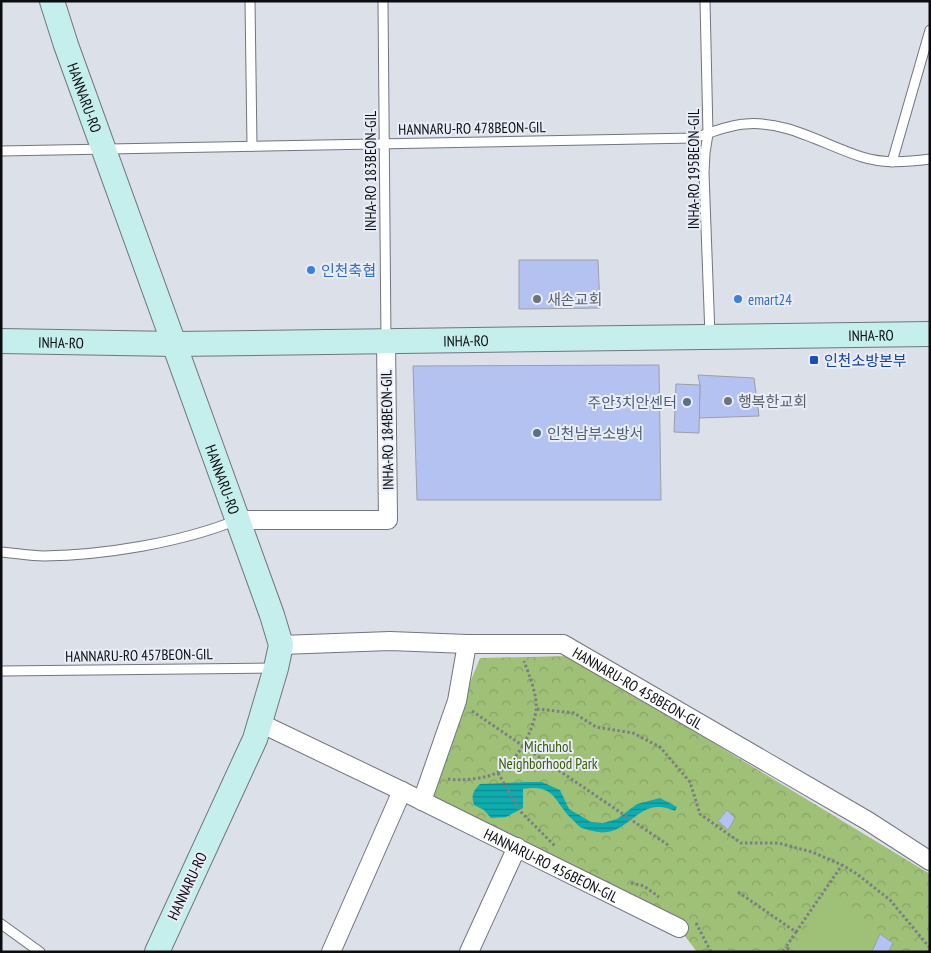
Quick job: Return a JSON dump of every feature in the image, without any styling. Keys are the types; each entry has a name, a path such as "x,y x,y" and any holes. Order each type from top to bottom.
{"main road":[{"name":"HANNARU-RO","path":"52,1 238,520 279,656 251,748 157,952"},
{"name":"INHA-RO","path":"1,341 174,344 930,334"}],"street":[{"name":"INHA-RO 184BEON-GIL","path":"238,520 388,520 386,341"},
{"name":"HANNARU-RO 458BEON-GIL","path":"279,656 390,641 468,644 563,644 868,821 930,861"},
{"path":"422,801 457,701 468,644"},
{"name":"HANNARU-RO 456BEON-GIL","path":"260,723 517,847 679,928"},
{"path":"331,952 402,791"},
{"path":"469,952 517,847"}],"lane":[{"path":"250,1 252,146"},
{"name":"INHA-RO 183BEON-GIL","path":"383,1 386,341"},
{"name":"INHA-RO 195BEON-GIL","path":"705,1 708,134 704,173 710,337"},
{"path":"892,162 930,30"},
{"path":"708,134 744,124 767,124 791,130 863,157 892,162 930,159"},
{"name":"HANNARU-RO 478BEON-GIL","path":"1,151 694,138 708,134"},
{"path":"1,552 42,556 130,548 214,529 238,520"},
{"name":"HANNARU-RO 457BEON-GIL","path":"1,671 279,656"},
{"path":"1,924 40,952"}],"path":[{"path":"430,777 455,780 482,777 498,773 514,758 528,738 536,709 532,684 521,652"},
{"path":"457,701 668,845"},
{"path":"536,709 574,713 596,727 633,733 660,747 690,782 700,814 742,843 778,843 812,852 856,874 890,900 930,948"},
{"path":"498,773 520,811"},
{"path":"783,952 842,866"},
{"path":"738,892 796,932"},
{"path":"786,947 792,952"}],"green space":[{"name":"Michuhol Neighborhood Park","path":"570,656 930,874 930,952 697,952 679,928 422,801 480,658"},
{"path":"827,897 881,931 868,952 802,952 794,946"}],"water":[{"path":"542,782 560,790 569,809 591,822 603,823 617,819 637,804 660,798 677,807 675,811 662,807 652,808 643,811 609,832 598,832 580,827 553,796 542,789 523,789 523,808 506,817 491,818 484,810 474,805 473,793 480,784"}],"building":[{"path":"519,260 598,260 600,308 519,309"},
{"name":"인천남부소방서","path":"659,365 661,500 417,500 413,366"},
{"name":"행복한교회","path":"698,375 754,378 759,416 699,418 700,385"},
{"name":"주안3치안센터","path":"676,384 700,385 699,433 674,432"},
{"path":"727,810 735,818 728,830 718,821"},
{"path":"880,934 893,943 888,952 872,952"}],"place":[{"name":"인천축협","path":"311,270"},
{"name":"새손교회","path":"537,299"},
{"name":"emart24","path":"738,299"},
{"name":"인천소방본부","path":"814,360"},
{"name":"행복한교회","path":"728,401"},
{"name":"주안3치안센터","path":"687,402"},
{"name":"인천남부소방서","path":"537,433"}]}
